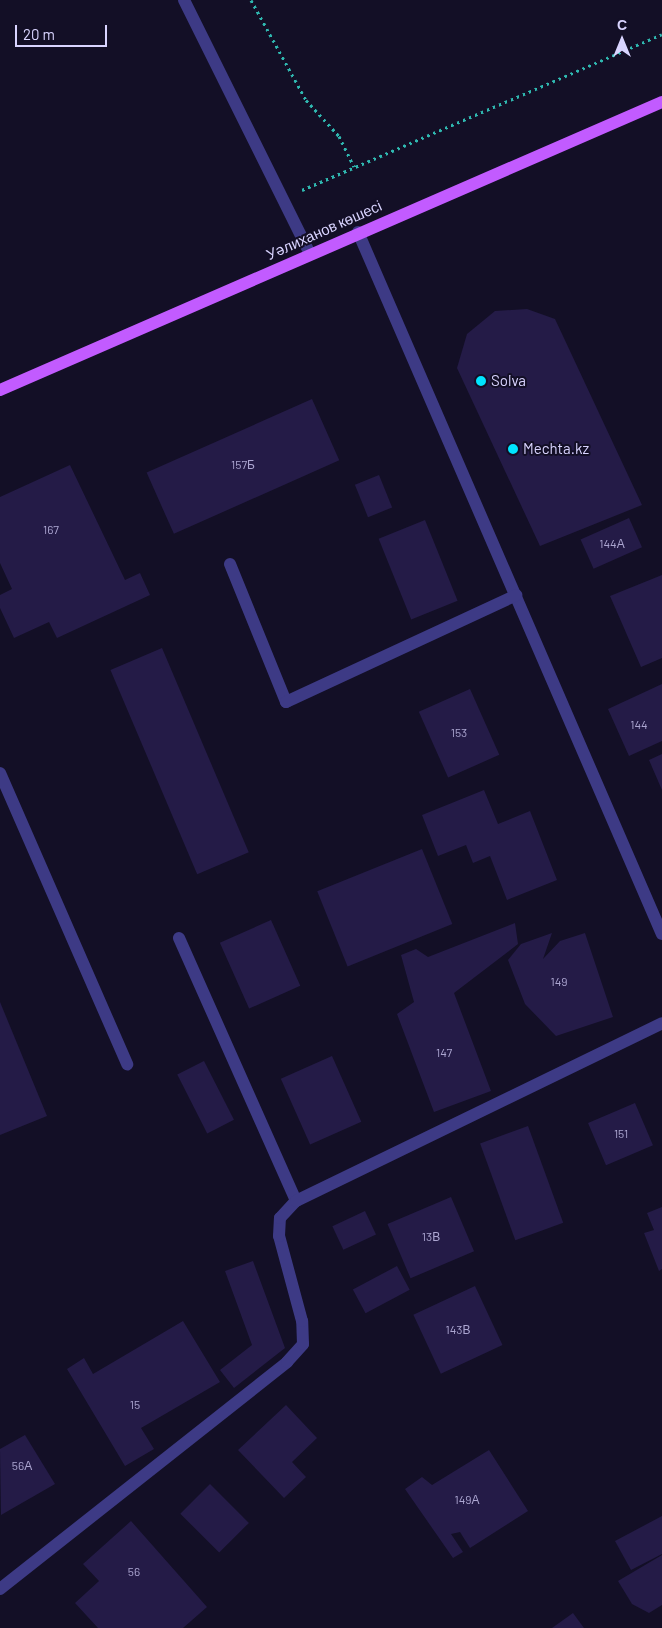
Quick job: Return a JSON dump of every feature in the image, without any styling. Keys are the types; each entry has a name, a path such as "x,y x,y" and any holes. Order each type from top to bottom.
{"main road":[{"name":"Уәлиханов көшесі","path":"0,390 358,232 662,102"}],"street":[{"path":"184,0 310,254"},
{"path":"358,232 662,934"},
{"path":"230,564 286,702 516,595"},
{"path":"0,773 127,1064"},
{"path":"179,938 296,1201"},
{"path":"0,1589 287,1362 303,1344 302,1320 279,1236 280,1218 296,1201 662,1023"}],"path":[{"path":"251,0 306,100 339,136 354,167"},
{"path":"283,198 662,34"}],"building":[{"path":"527,309 555,319 642,505 540,546 457,368 467,334 495,311"},
{"path":"312,399 339,460 174,534 147,473"},
{"path":"70,465 125,580 140,573 150,595 57,638 49,622 14,638 0,608 0,595 12,589 0,563 0,497"},
{"path":"379,475 392,507 368,517 355,485"},
{"path":"629,518 642,547 594,569 581,540"},
{"path":"425,520 458,601 411,619 379,539"},
{"path":"662,575 662,658 641,667 610,596"},
{"path":"162,648 249,852 197,874 110,670"},
{"path":"662,684 662,741 629,756 608,709"},
{"path":"470,689 499,755 448,778 419,712"},
{"path":"662,754 662,790 649,760"},
{"path":"484,790 498,824 530,811 557,880 507,900 490,856 473,863 466,845 438,856 422,815"},
{"path":"422,849 452,924 348,966 317,891"},
{"path":"271,920 300,986 249,1009 220,943"},
{"path":"515,923 518,944 454,993 491,1091 434,1112 397,1014 414,1002 401,955 416,949 428,957"},
{"path":"552,933 543,959 560,941 585,933 613,1017 556,1036 525,1004 508,960 521,944"},
{"path":"0,1002 47,1116 0,1135"},
{"path":"332,1056 361,1122 310,1145 281,1079"},
{"path":"204,1061 234,1120 207,1133 177,1075"},
{"path":"635,1103 653,1145 606,1165 588,1123"},
{"path":"528,1126 563,1223 515,1240 480,1143"},
{"path":"451,1197 474,1251 411,1278 387,1224"},
{"path":"662,1207 662,1269 659,1271 644,1233 654,1230 647,1213"},
{"path":"365,1211 376,1235 343,1250 332,1226"},
{"path":"253,1261 285,1348 234,1388 220,1370 252,1345 225,1271"},
{"path":"397,1266 410,1290 366,1313 353,1289"},
{"path":"475,1286 502,1345 441,1374 413,1315"},
{"path":"183,1321 220,1382 141,1428 154,1449 125,1466 67,1369 84,1358 93,1374"},
{"path":"286,1405 317,1438 292,1462 306,1477 284,1498 238,1450"},
{"path":"25,1435 55,1484 1,1515 0,1449"},
{"path":"489,1450 528,1511 470,1548 460,1532 451,1534 463,1552 453,1558 405,1489 422,1477 432,1485"},
{"path":"210,1484 249,1523 219,1553 180,1514"},
{"path":"662,1516 662,1554 631,1570 615,1541"},
{"path":"131,1521 207,1607 183,1628 98,1628 75,1603 99,1581 83,1564"},
{"path":"662,1555 662,1605 649,1613 632,1604 618,1581"},
{"path":"573,1613 584,1628 552,1628"}],"place":[{"name":"Solva","path":"481,381"},
{"name":"Mechta.kz","path":"513,449"}]}
